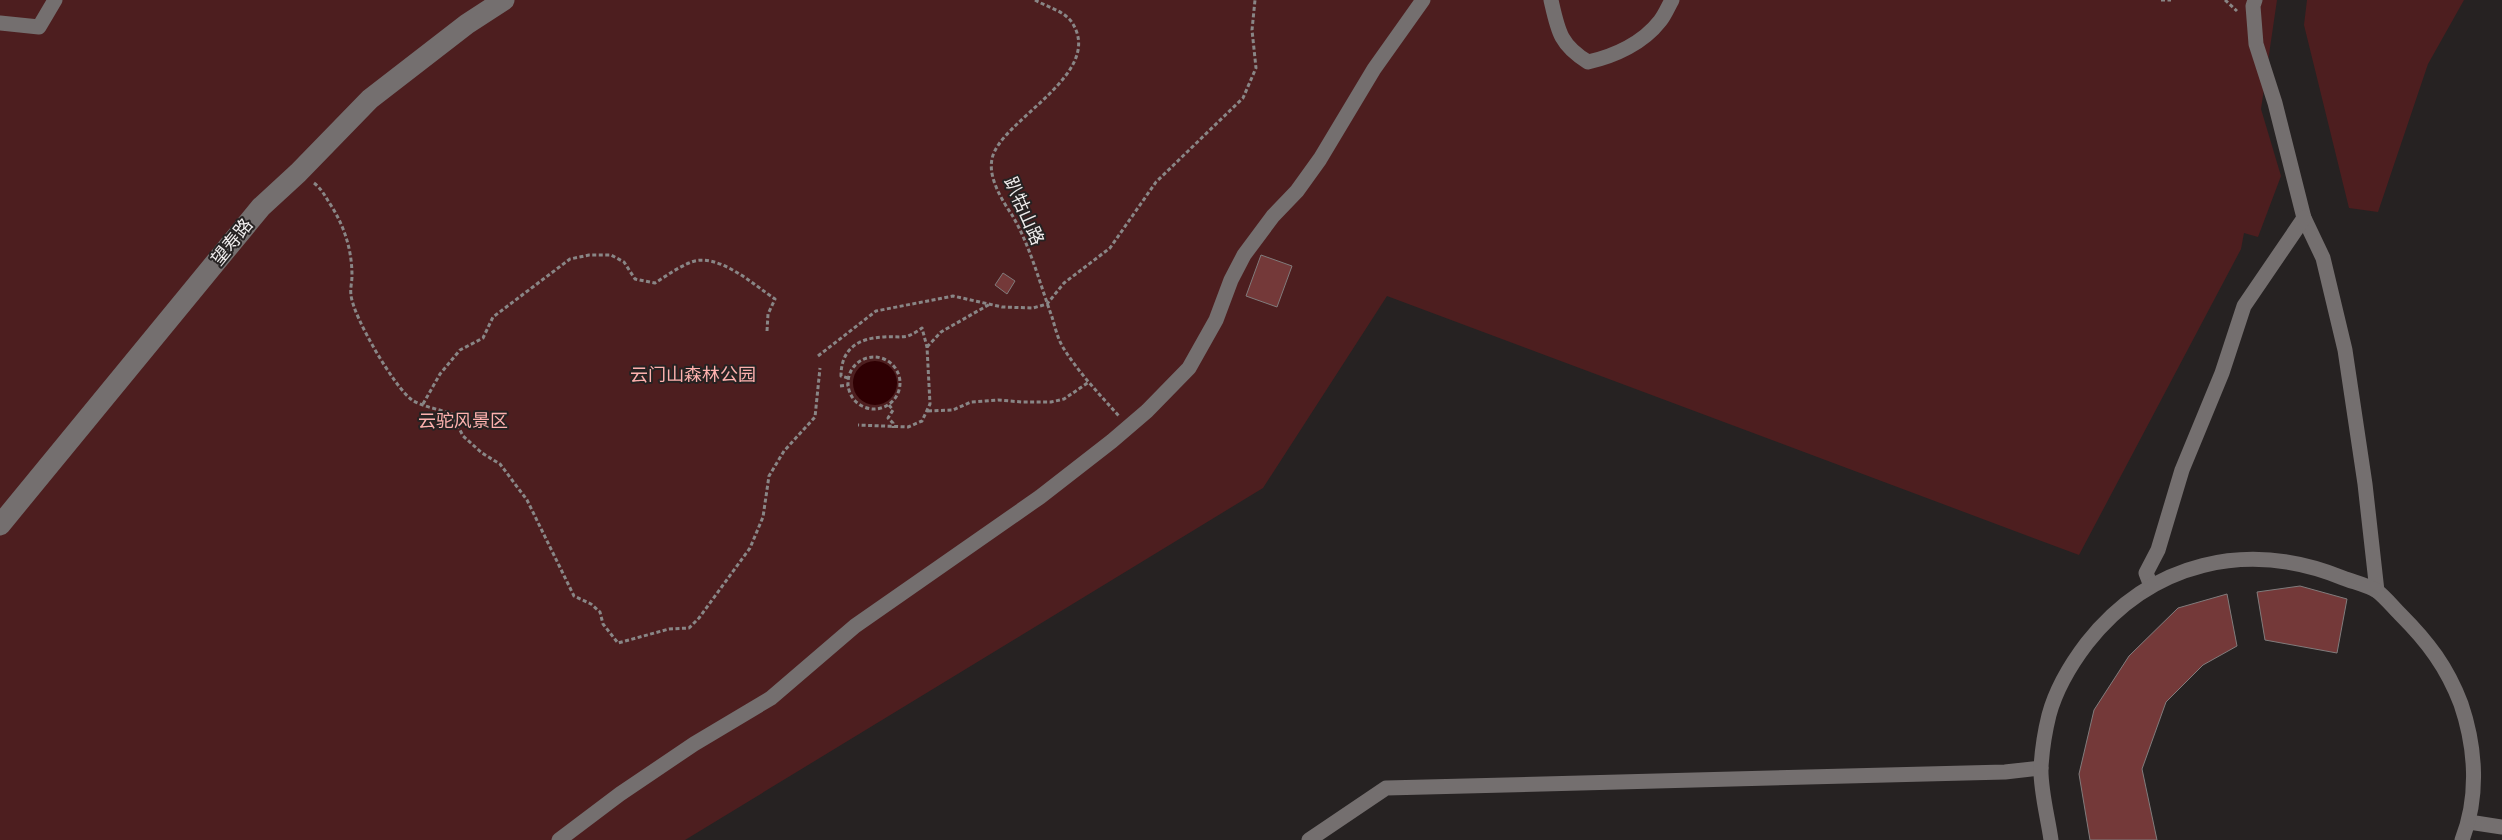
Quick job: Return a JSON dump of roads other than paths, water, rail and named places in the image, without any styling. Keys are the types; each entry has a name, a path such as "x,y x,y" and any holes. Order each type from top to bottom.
{"street":[{"path":"0,23 39,27 55,0"},
{"name":"望寿路","path":"0,525 261,207 298,173 370,99 467,24 504,0"},
{"path":"559,840 620,794 694,744 771,698 855,626 1040,497 1147,411 1189,368 1216,320 1231,280 1244,255 1274,216 1297,191 1320,159 1374,69 1423,0"},
{"path":"1551,0 1560,37 1574,53 1588,62 1612,57 1643,38 1661,21 1672,0"},
{"path":"2255,0 2253,6 2256,44 2275,103 2304,218 2322,258 2345,350 2365,484 2377,591"},
{"path":"2151,586 2146,573 2158,550 2182,470 2222,373 2244,306 2304,218"},
{"path":"2051,840 2041,768 2049,714 2072,663 2106,619 2151,586 2189,569 2230,560 2272,559 2314,566 2377,591 2427,641 2452,681 2468,726 2474,774 2469,822 2462,840"},
{"path":"1308,840 1386,788 2005,772 2041,768"},
{"path":"2469,822 2502,827"}],"park label":[{"name":"云门山森林公园","path":"693,375"},
{"name":"云驼风景区","path":"463,421"}]}
